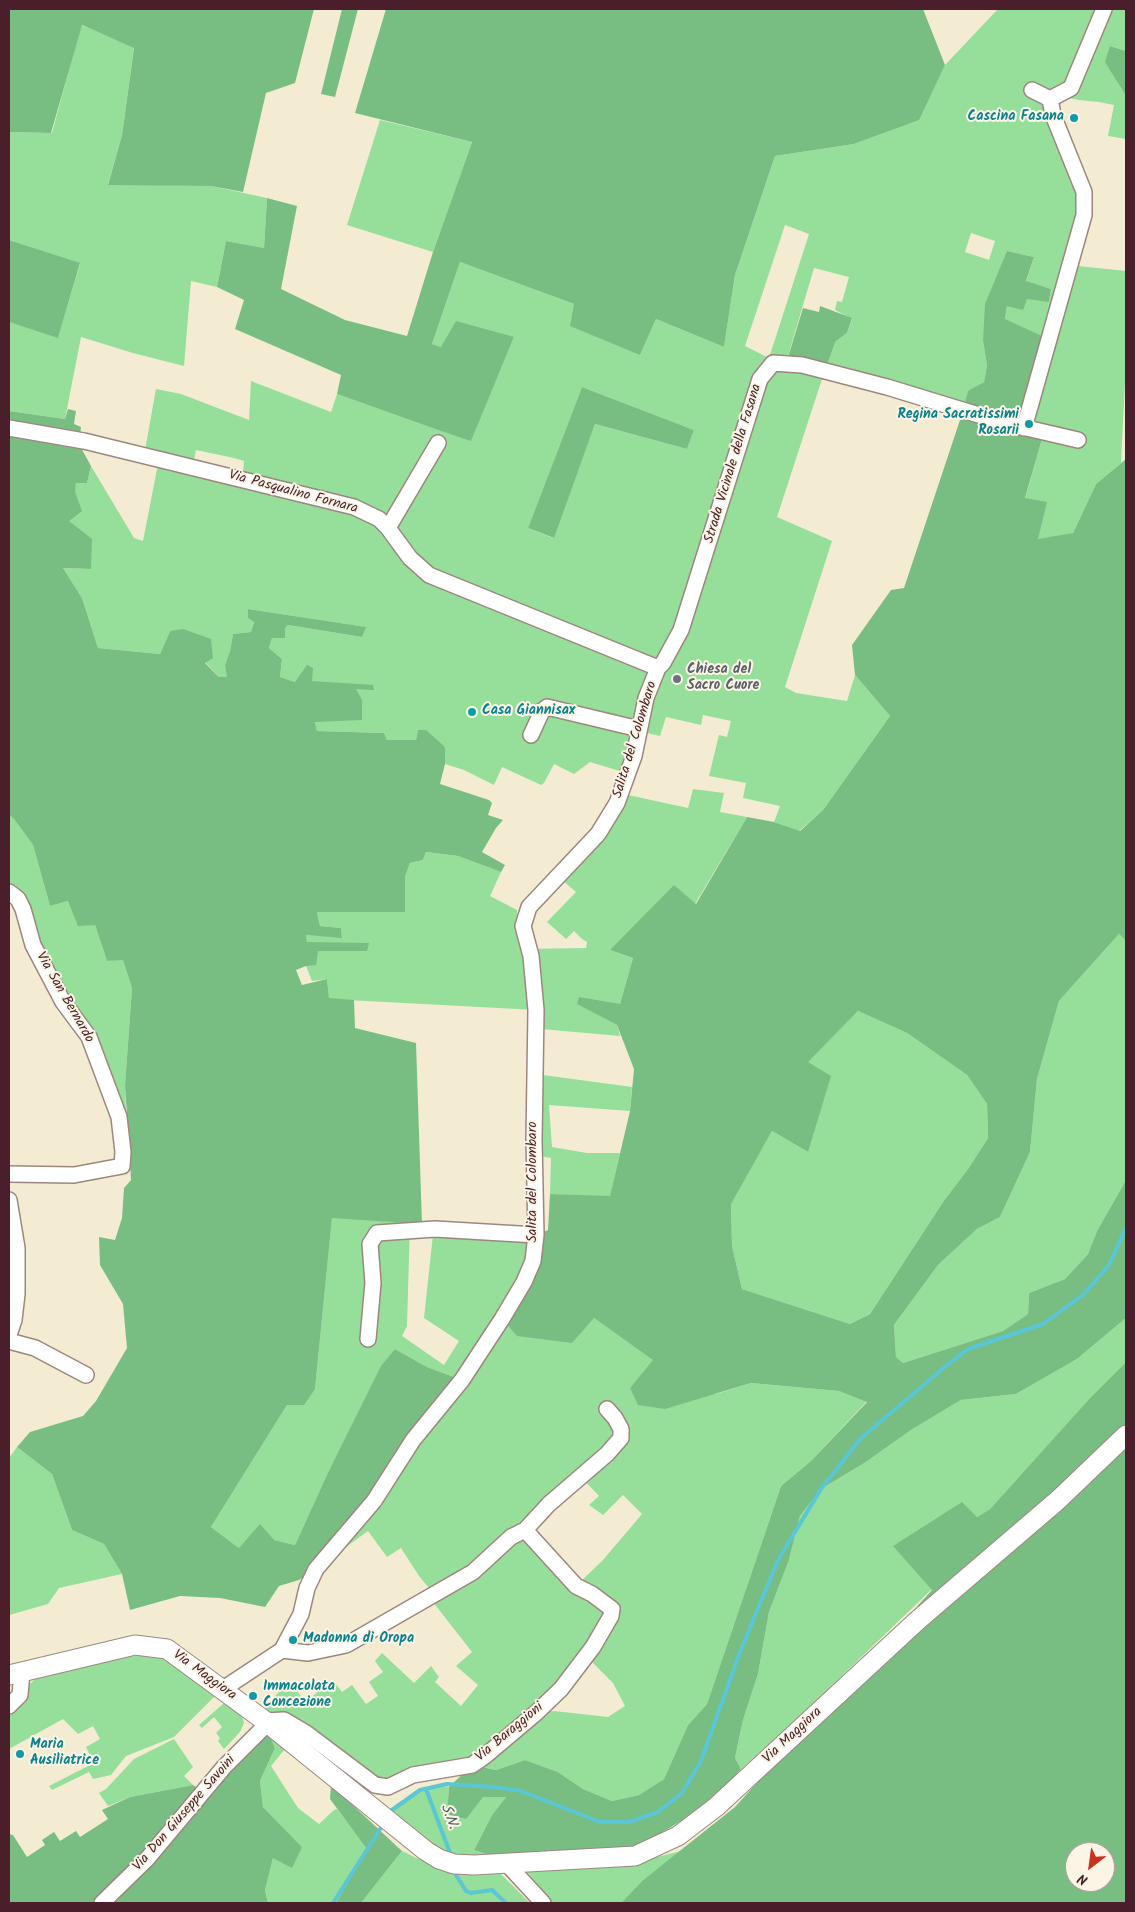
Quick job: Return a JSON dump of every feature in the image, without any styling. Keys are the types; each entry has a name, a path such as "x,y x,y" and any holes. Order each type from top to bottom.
{"main road":[{"name":"Via Maggiora","path":"16,1674 135,1645 167,1649 266,1722 426,1851 439,1859 454,1864 507,1864 635,1856 678,1836 716,1807 918,1620 1058,1500 1126,1435"}],"street":[{"path":"1050,99 1071,88 1104,9"},
{"path":"1032,90 1050,99"},
{"path":"1024,428 1084,215 1084,192 1053,115 1050,99"},
{"name":"Strada Vicinale della Fasana","path":"658,668 681,630 760,379 774,363 802,365 887,387 1024,428 1078,440"},
{"name":"Via Pasqualino Fornara","path":"9,428 84,441 323,498 366,512 379,519 410,558 429,574 658,668"},
{"path":"388,528 438,443"},
{"name":"Salita del Colombaro","path":"223,1689 282,1650 301,1614 307,1588 316,1569 374,1501 414,1440 462,1380 524,1282 533,1260 536,1235 534,1140 536,1010 531,956 523,926 529,907 598,834 617,803 634,756 646,698 658,668"},
{"path":"532,735 542,710 547,706 639,729"},
{"name":"Via San Bernardo","path":"9,892 18,899 23,909 33,944 58,994 89,1037 119,1117 122,1152 122,1166 74,1175 9,1174"},
{"path":"9,1200 16,1248 17,1294 14,1320 9,1336"},
{"path":"368,1339 373,1283 370,1244 377,1233 435,1229 536,1235"},
{"path":"9,1341 35,1348 86,1375"},
{"path":"282,1650 308,1653 346,1645 473,1572 510,1537 525,1530 549,1504 607,1454 621,1438 621,1429 615,1418 607,1410"},
{"name":"Via Baraggioni","path":"266,1722 284,1720 306,1732 375,1785 388,1787 413,1775 472,1765 485,1756 536,1714 561,1688 592,1647 611,1616 612,1609 592,1594 576,1586 525,1530"},
{"path":"9,1706 20,1695 16,1674"},
{"name":"Via Don Giuseppe Savoini","path":"102,1903 147,1859 224,1767 266,1722"},
{"path":"507,1864 543,1903"}],"green space":[{"path":"9,9 314,9 295,83 266,93 243,192 211,186 108,185 122,135 134,48 82,25 51,133 9,132"},
{"path":"342,9 358,9 335,97 321,94"},
{"path":"386,9 923,9 945,65 919,120 854,144 775,156 735,275 724,347 656,319 640,355 570,326 574,304 460,262 432,344 441,347 456,321 514,337 471,441 337,394 341,375 235,329 244,300 217,287 226,241 264,248 267,198 297,206 281,289 345,320 407,336 433,252 472,142 355,113"},
{"path":"998,9 1126,9 1126,51 1110,46 1118,83 1126,96 1126,139 1108,136 1114,105 1099,102 1063,97 1053,126 1081,194 1068,265 1126,271 1126,362 1121,463 1096,484 1073,533 1038,540 1025,499 1042,439 1013,431 1005,320 1007,306 1027,298 1049,301 1051,289 1026,282 1034,257 1007,251 983,341 987,365 984,382 968,392 961,417 823,376 777,517 832,541 785,687 796,693 847,701 855,675 890,716 823,810 799,831 774,822 780,806 743,798 746,783 709,776 719,735 727,737 731,721 703,715 701,725 666,717 660,736 643,732 633,775 590,762 574,774 554,764 541,785 502,767 494,785 464,770 445,764 445,747 418,730 416,740 387,740 384,733 317,731 315,722 295,682 280,677 282,659 269,648 272,638 288,625 362,637 365,627 248,609 248,618 254,621 251,632 233,634 225,665 228,677 219,677 170,631 160,654 98,648 82,598 63,568 90,569 69,521 76,483 87,483 91,466 134,538 143,541 158,464 243,475 244,461 234,458 196,450 194,460 145,450 156,389 181,394 249,420 251,381 331,412 337,394 471,440 514,337 441,347 432,344 460,262 574,304 640,355 656,319 724,347 735,275 775,156 854,144 918,120 945,65","holes":["785,225 809,234 769,358 745,346","971,233 995,241 989,260 965,252","814,268 849,277 842,302 837,301 835,310 852,319 847,333 835,342 785,366","582,387 694,430 687,449 595,424 553,538 528,528"]},
{"path":"81,25 134,47 122,135 108,184 211,186 267,198 264,248 226,241 217,287 191,281 184,366 81,337 65,419 9,411 9,322 58,337 80,264 9,240 9,132 52,133"},
{"path":"1110,46 1126,51 1126,96 1105,62"},
{"path":"380,120 472,142 433,252 347,225"},
{"path":"9,240 80,263 58,338 9,322"},
{"path":"1007,251 1034,257 1026,281 1051,289 1049,302 1027,299 1023,310 1007,306 1005,319 1042,336 1014,431 1042,439 1025,498 1047,502 1038,539 1073,533 1096,484 1126,459 1126,941 1119,934 1059,1001 1037,1079 1030,1152 1000,1217 977,1229 938,1265 894,1325 896,1357 903,1363 1003,1331 1028,1314 1029,1293 1065,1279 1088,1254 1097,1231 1126,1180 1126,1318 1077,1359 1016,1394 961,1400 911,1430 866,1462 821,1489 800,1516 789,1560 769,1612 758,1674 743,1720 735,1758 741,1769 709,1804 638,1847 492,1856 474,1850 492,1815 506,1797 483,1797 466,1819 447,1814 449,1787 472,1765 496,1770 525,1760 558,1772 583,1789 612,1801 639,1795 664,1779 688,1725 707,1704 781,1486 811,1461 867,1402 839,1391 751,1383 665,1409 638,1405 630,1388 653,1360 594,1318 572,1343 517,1336 502,1319 536,1235 548,1230 550,1194 610,1196 630,1111 634,1069 617,1025 577,1004 579,997 620,1004 633,958 610,950 674,885 696,904 747,817 774,822 800,831 823,810 890,716 855,675 852,645 891,590 904,588 968,391 984,382 987,365 983,341 985,304","holes":["858,1011 907,1033 967,1075 987,1104 988,1138 943,1202 870,1314 850,1324 742,1289 732,1246 731,1204 772,1131 808,1152 831,1076 808,1062"]},
{"path":"820,306 852,318 847,333 835,342 823,376 785,367 803,308 819,312"},
{"path":"582,387 694,430 687,449 595,424 554,538 528,528"},
{"path":"68,409 76,411 74,424 81,427 79,444 91,466 87,483 76,483 75,492 82,511 69,521 92,539 91,569 63,568 82,598 98,648 160,654 170,631 183,629 211,639 213,658 205,663 219,677 227,677 225,665 233,634 251,632 254,622 248,618 248,609 366,627 362,637 288,625 285,628 285,638 272,638 269,648 282,659 280,677 295,682 307,665 313,668 312,681 373,685 374,690 356,689 362,700 362,720 315,722 317,731 384,733 387,740 416,740 418,730 426,730 445,747 445,764 440,784 489,800 492,803 488,815 503,820 482,852 505,865 501,872 458,856 426,852 423,860 410,863 405,877 405,912 317,912 320,926 341,928 342,938 306,935 307,942 369,943 367,951 318,951 316,965 296,970 302,985 327,979 329,998 354,1000 355,1028 416,1043 422,1224 332,1218 315,1389 304,1405 287,1405 211,1527 239,1548 260,1524 274,1540 295,1545 325,1479 381,1366 395,1349 427,1367 462,1380 316,1569 299,1580 279,1586 265,1607 220,1598 180,1596 130,1610 122,1574 104,1544 72,1530 52,1474 17,1447 30,1432 83,1416 96,1401 127,1348 123,1304 100,1265 99,1237 115,1240 122,1218 124,1188 131,1180 125,1085 132,988 123,960 107,961 95,925 78,926 68,901 50,906 33,845 9,815 9,411 65,419"},
{"path":"693,789 724,793 720,812 747,817 695,904 610,950 633,958 620,1004 578,1004 617,1025 620,1036 541,1029 543,1075 632,1087 630,1111 549,1105 552,1147 587,1153 620,1153 610,1197 550,1194 551,1158 540,1156 536,1010 329,999 327,979 312,981 306,966 318,951 367,951 307,942 306,935 342,937 341,928 320,926 317,912 405,912 405,877 410,863 423,860 426,852 458,856 501,872 490,896 517,910 517,936 522,949 586,948 587,942 574,931 566,939 547,922 576,892 562,880 597,846 614,824 628,795 688,808"},
{"path":"9,815 33,845 50,906 68,901 95,925 107,961 123,959 132,988 125,1085 126,1112 122,1115 9,889"},
{"path":"1119,934 1126,941 1126,1180 1097,1231 1088,1254 1065,1279 1029,1293 1028,1314 1003,1331 903,1363 896,1357 894,1325 938,1265 977,1229 1000,1217 1030,1152 1037,1079 1059,1001"},
{"path":"858,1011 907,1033 967,1075 987,1104 988,1138 943,1202 870,1314 850,1324 742,1289 732,1246 731,1203 772,1131 808,1152 807,1062"},
{"path":"332,1217 410,1223 407,1326 402,1336 444,1365 459,1341 424,1318 434,1225 529,1231 594,1318 654,1360 630,1388 716,1394 751,1383 839,1391 867,1401 811,1461 781,1486 707,1704 688,1725 664,1779 639,1795 612,1801 583,1789 558,1772 525,1760 496,1770 472,1765 388,1787 270,1715 263,1708 290,1681 305,1702 333,1680 342,1692 352,1685 366,1704 378,1696 369,1682 383,1672 375,1661 382,1653 414,1683 431,1666 439,1677 435,1682 461,1706 478,1685 456,1666 472,1652 429,1597 434,1594 419,1576 401,1548 387,1557 368,1531 316,1569 462,1380 427,1367 395,1349 325,1479 295,1545 274,1540 239,1548 211,1527 287,1405 315,1389","holes":["581,1477 599,1496 589,1505 603,1515 623,1495 642,1514 603,1560 577,1585 525,1530","586,1656 613,1683 625,1706 608,1717 554,1711 537,1713"]},
{"path":"1126,1318 1126,1362 1089,1399 990,1509 977,1517 894,1545 932,1589 796,1720 741,1769 735,1758 743,1720 758,1674 769,1612 789,1560 800,1516 821,1489 866,1462 911,1430 961,1400 1016,1394 1077,1359"},
{"path":"1126,1362 1126,1903 621,1903 642,1881 735,1807 932,1590 893,1546 962,1502 977,1517 990,1509 1089,1399"},
{"path":"17,1447 52,1474 72,1530 104,1544 122,1574 59,1588 48,1604 9,1615 9,1458"},
{"path":"144,1654 168,1660 218,1693 174,1737 126,1756 111,1775 93,1779 89,1772 52,1790 49,1786 94,1763 86,1747 100,1739 93,1726 78,1734 63,1719 9,1749 9,1713 22,1699 30,1684 37,1677"},
{"path":"224,1703 242,1715 244,1723 240,1732 224,1749 218,1741 220,1738 216,1733 222,1727 214,1717 202,1728 199,1725"},
{"path":"268,1732 285,1749 271,1766 298,1808 319,1824 337,1809 368,1849 336,1903 268,1903 265,1890 273,1858 302,1847 263,1807 260,1781 275,1748"},
{"path":"268,1732 275,1748 260,1781 263,1807 302,1847 292,1868 273,1858 265,1890 268,1903 9,1903 9,1834 13,1835 27,1857 45,1845 42,1840 54,1832 60,1841 76,1831 80,1837 108,1819 102,1810 130,1797 193,1785 204,1793"},
{"path":"174,1739 193,1767 184,1776 193,1785 130,1797 108,1806 99,1793 106,1789 134,1759"},
{"path":"331,1785 402,1851 361,1903 336,1903 367,1849 330,1799"},
{"path":"434,1785 449,1787 447,1814 483,1797 506,1797 492,1815 474,1850 492,1856 462,1859 447,1854 420,1837 389,1812 395,1805 418,1791"},
{"path":"402,1851 439,1869 463,1873 497,1870 530,1903 361,1903"},
{"path":"681,1851 642,1881 621,1903 552,1903 525,1869 637,1862"}],"waterway":[{"path":"389,1815 392,1810 420,1790 447,1784 495,1787 521,1791 600,1822 629,1822 658,1812 682,1793 701,1761 738,1657 778,1560 821,1489 860,1439 968,1349 1043,1324 1084,1294 1109,1265 1126,1228"},
{"name":"S.N.","path":"426,1789 450,1853"},
{"path":"333,1903 384,1823"},
{"name":"S.N.","path":"456,1875 466,1891 471,1893 492,1890 506,1903"}],"place":[{"name":"Cascina Fasana","path":"1074,118"},
{"name":"Regina Sacratissimi Rosarii","path":"1029,424"},
{"name":"Chiesa del Sacro Cuore","path":"677,679"},
{"name":"Casa Giannisax","path":"472,712"},
{"name":"Madonna di Oropa","path":"293,1640"},
{"name":"Immacolata Concezione","path":"253,1696"},
{"name":"Maria Ausiliatrice","path":"20,1754"}]}
